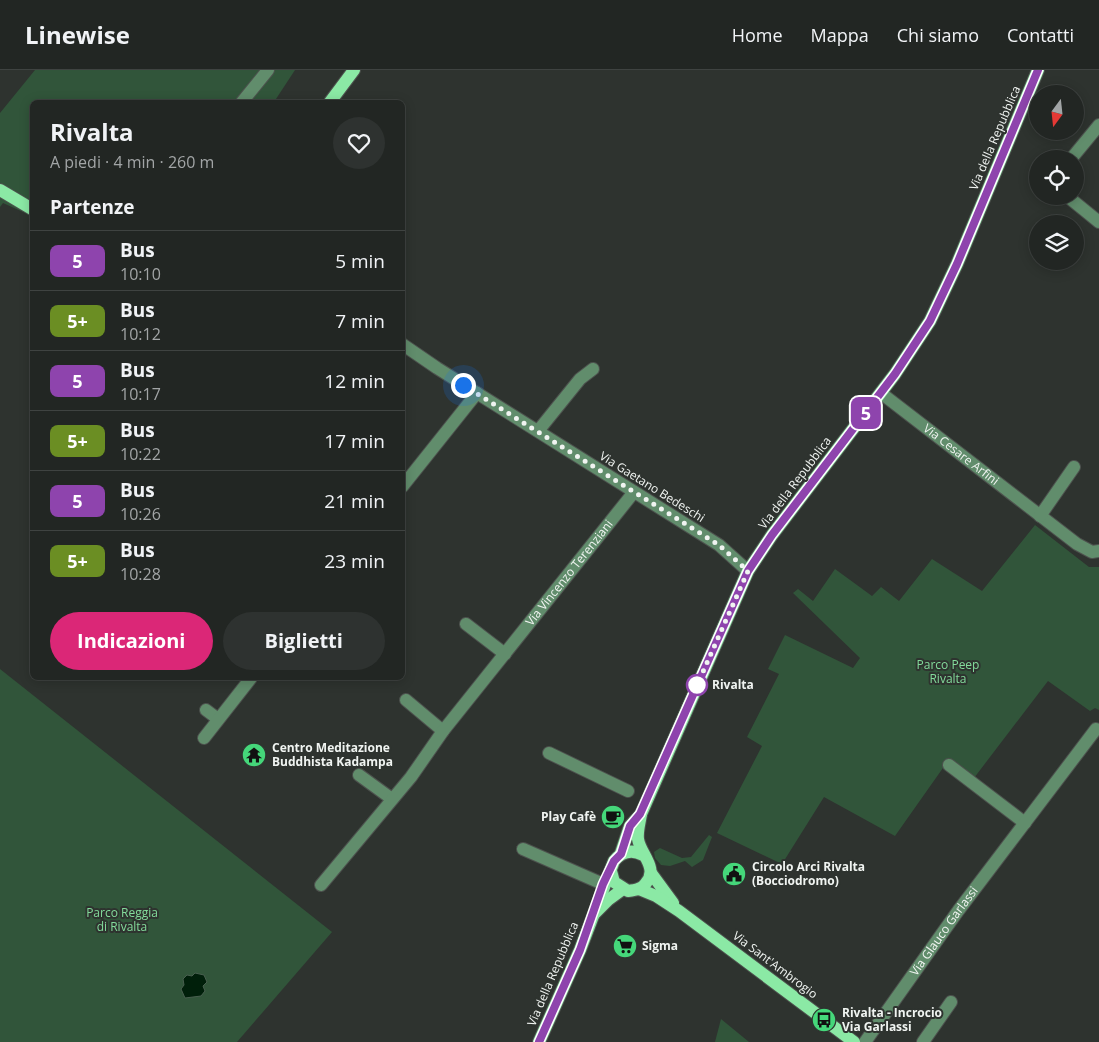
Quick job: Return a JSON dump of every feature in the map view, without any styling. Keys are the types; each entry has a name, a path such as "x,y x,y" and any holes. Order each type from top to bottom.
{"main road":[{"path":"332,100 354,70"},
{"name":"Via della Repubblica","path":"539,1042 593,916 603,884 611,871 614,861 621,854 630,826 640,814 748,571 772,535 881,393 917,342 939,303 1038,70"},
{"path":"0,190 30,208"},
{"name":"Via della Repubblica","path":"640,814 638,837 643,855 649,863 651,873"},
{"path":"621,854 632,851 643,855"},
{"path":"611,871 614,882 623,889 639,889 649,879 651,873"},
{"name":"Via Sant'Ambrogio","path":"651,873 679,911"},
{"name":"Via della Repubblica","path":"593,916 608,900 623,889"},
{"name":"Via Sant'Ambrogio","path":"639,889 656,896 679,911 854,1042"}],"street":[{"path":"244,100 268,70"},
{"path":"1078,150 1099,125"},
{"path":"1078,205 1099,222"},
{"name":"Via Gaetano Bedeschi","path":"405,346 719,545 748,571"},
{"path":"538,431 580,379 593,369"},
{"path":"405,483 477,393"},
{"name":"Via Cesare Arfini","path":"881,393 1086,550 1099,551"},
{"path":"1040,516 1074,467"},
{"name":"Via Vincenzo Terenziani","path":"321,885 392,799 634,492"},
{"path":"466,624 505,654"},
{"path":"204,738 249,680"},
{"path":"406,700 443,732"},
{"path":"206,710 218,719"},
{"name":"Via Glauco Garlassi","path":"865,1042 958,911 1096,729"},
{"path":"549,753 628,791"},
{"path":"949,765 1026,823"},
{"path":"359,775 392,799"},
{"path":"523,849 603,884"},
{"path":"923,1042 951,1002"}],"green space":[{"path":"35,70 295,70 275,100 30,100 30,215 3,203 0,207 0,113"},
{"name":"Parco Peep Rivalta","path":"1035,525 1089,567 1099,567 1099,710 1095,708 1090,711 1048,681 974,778 950,758 895,836 824,797 782,864 717,833 762,746 747,737 779,674 768,669 785,635 853,668 860,658 793,593 798,589 813,601 835,569 872,596 881,587 899,601 932,559 982,591"},
{"name":"Parco Reggia di Rivalta","path":"0,669 332,932 237,1042 0,1042"},
{"path":"709,835 712,837 703,860 692,867 685,861 670,866 661,865 655,858 654,852 660,848 682,858 691,857"},
{"path":"721,1019 749,1042 715,1042"}],"shaded area":[{"path":"195,973 204,975 207,982 203,986 205,991 201,996 185,998 181,989 184,985 183,979 187,975 192,976"}],"bus line":[{"name":"5","path":"539,1042 580,950 603,884 617,856 621,854 630,826 640,814 748,571 772,535 895,374 930,321 957,264 1038,70"}],"place":[{"name":"Rivalta","path":"697,685"},
{"name":"Centro Meditazione Buddhista Kadampa","path":"254,755"},
{"name":"Play Cafè","path":"613,817"},
{"name":"Circolo Arci Rivalta (Bocciodromo)","path":"734,874"},
{"name":"Sigma","path":"625,946"},
{"name":"Rivalta - Incrocio Via Garlassi","path":"824,1020"}],"route":[{"path":"463,385 719,545 748,571 697,685"}]}
